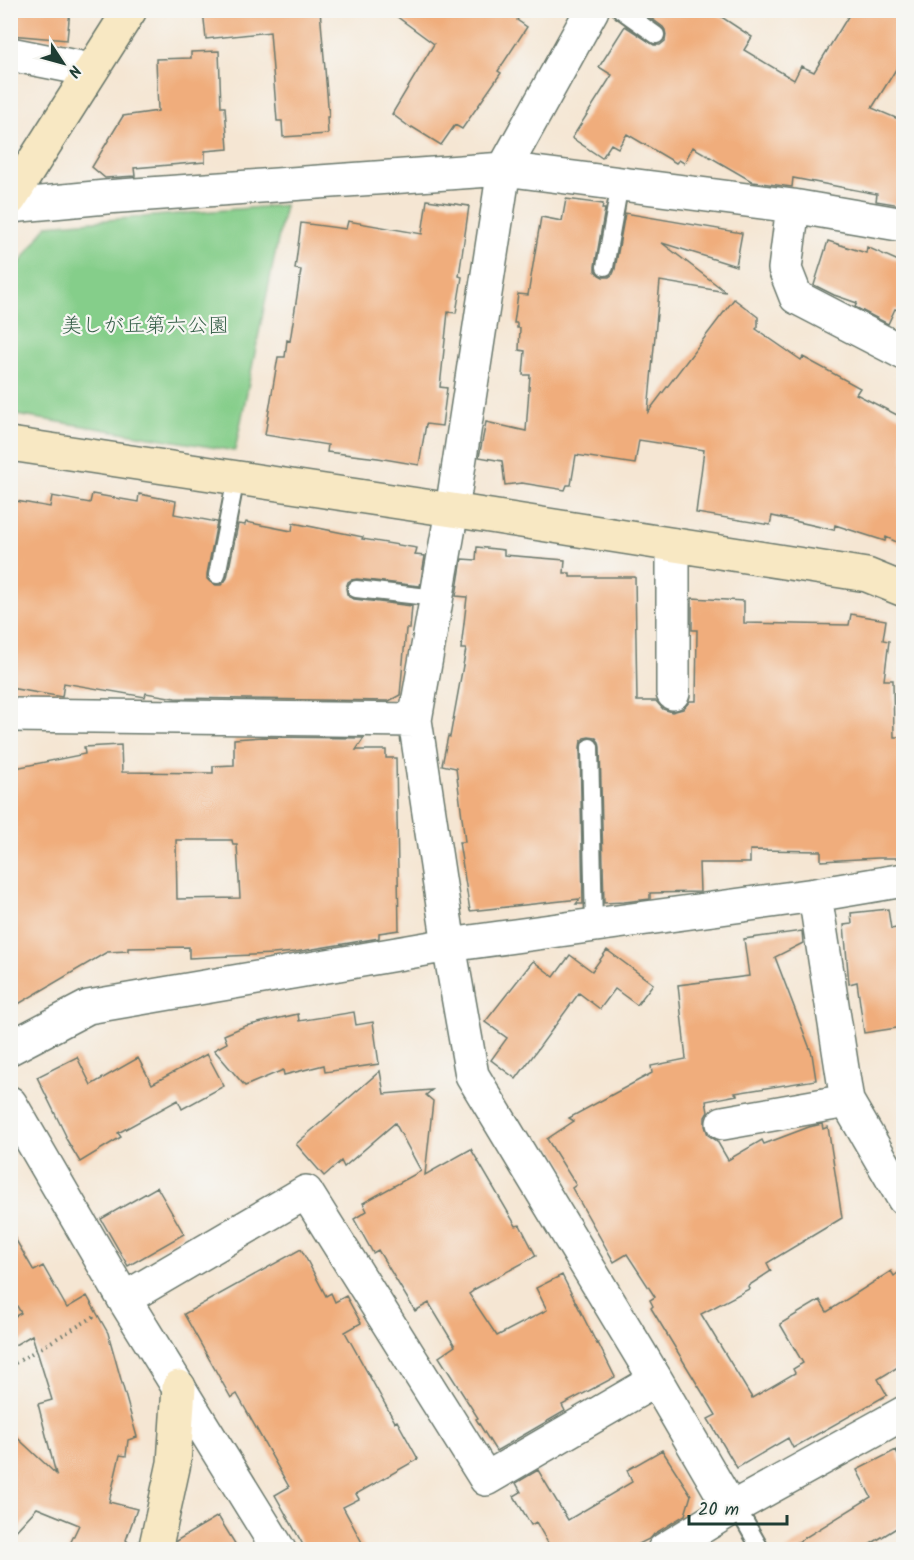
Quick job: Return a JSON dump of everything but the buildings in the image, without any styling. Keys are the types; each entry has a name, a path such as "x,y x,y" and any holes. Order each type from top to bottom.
{"street":[{"path":"10,199 130,10"},
{"path":"592,10 504,169 452,510 416,720 449,945 472,1075 734,1508"},
{"path":"10,54 91,70"},
{"path":"10,206 106,197 504,169 793,206 903,225"},
{"path":"793,206 785,270 796,297 903,353"},
{"path":"10,444 867,575 903,591"},
{"path":"673,545 673,693"},
{"path":"10,715 416,720"},
{"path":"10,1048 88,1007 449,945 814,895 903,880"},
{"path":"814,895 847,1101 903,1199"},
{"path":"723,1123 847,1101"},
{"path":"10,1103 124,1299 279,1550"},
{"path":"124,1299 306,1192 486,1479 656,1380"},
{"path":"155,1550 174,1463 179,1387"},
{"path":"683,1545 734,1508 903,1413"}],"lane":[{"path":"621,10 656,35"},
{"path":"605,267 620,184"},
{"path":"217,575 236,478"},
{"path":"356,590 437,598"},
{"path":"590,747 594,925"},
{"path":"734,1508 761,1550"}],"path":[{"path":"10,1366 124,1299"}],"green space":[{"name":"美しが丘第六公園","path":"285,205 235,451 11,414 11,276 47,225"}]}
